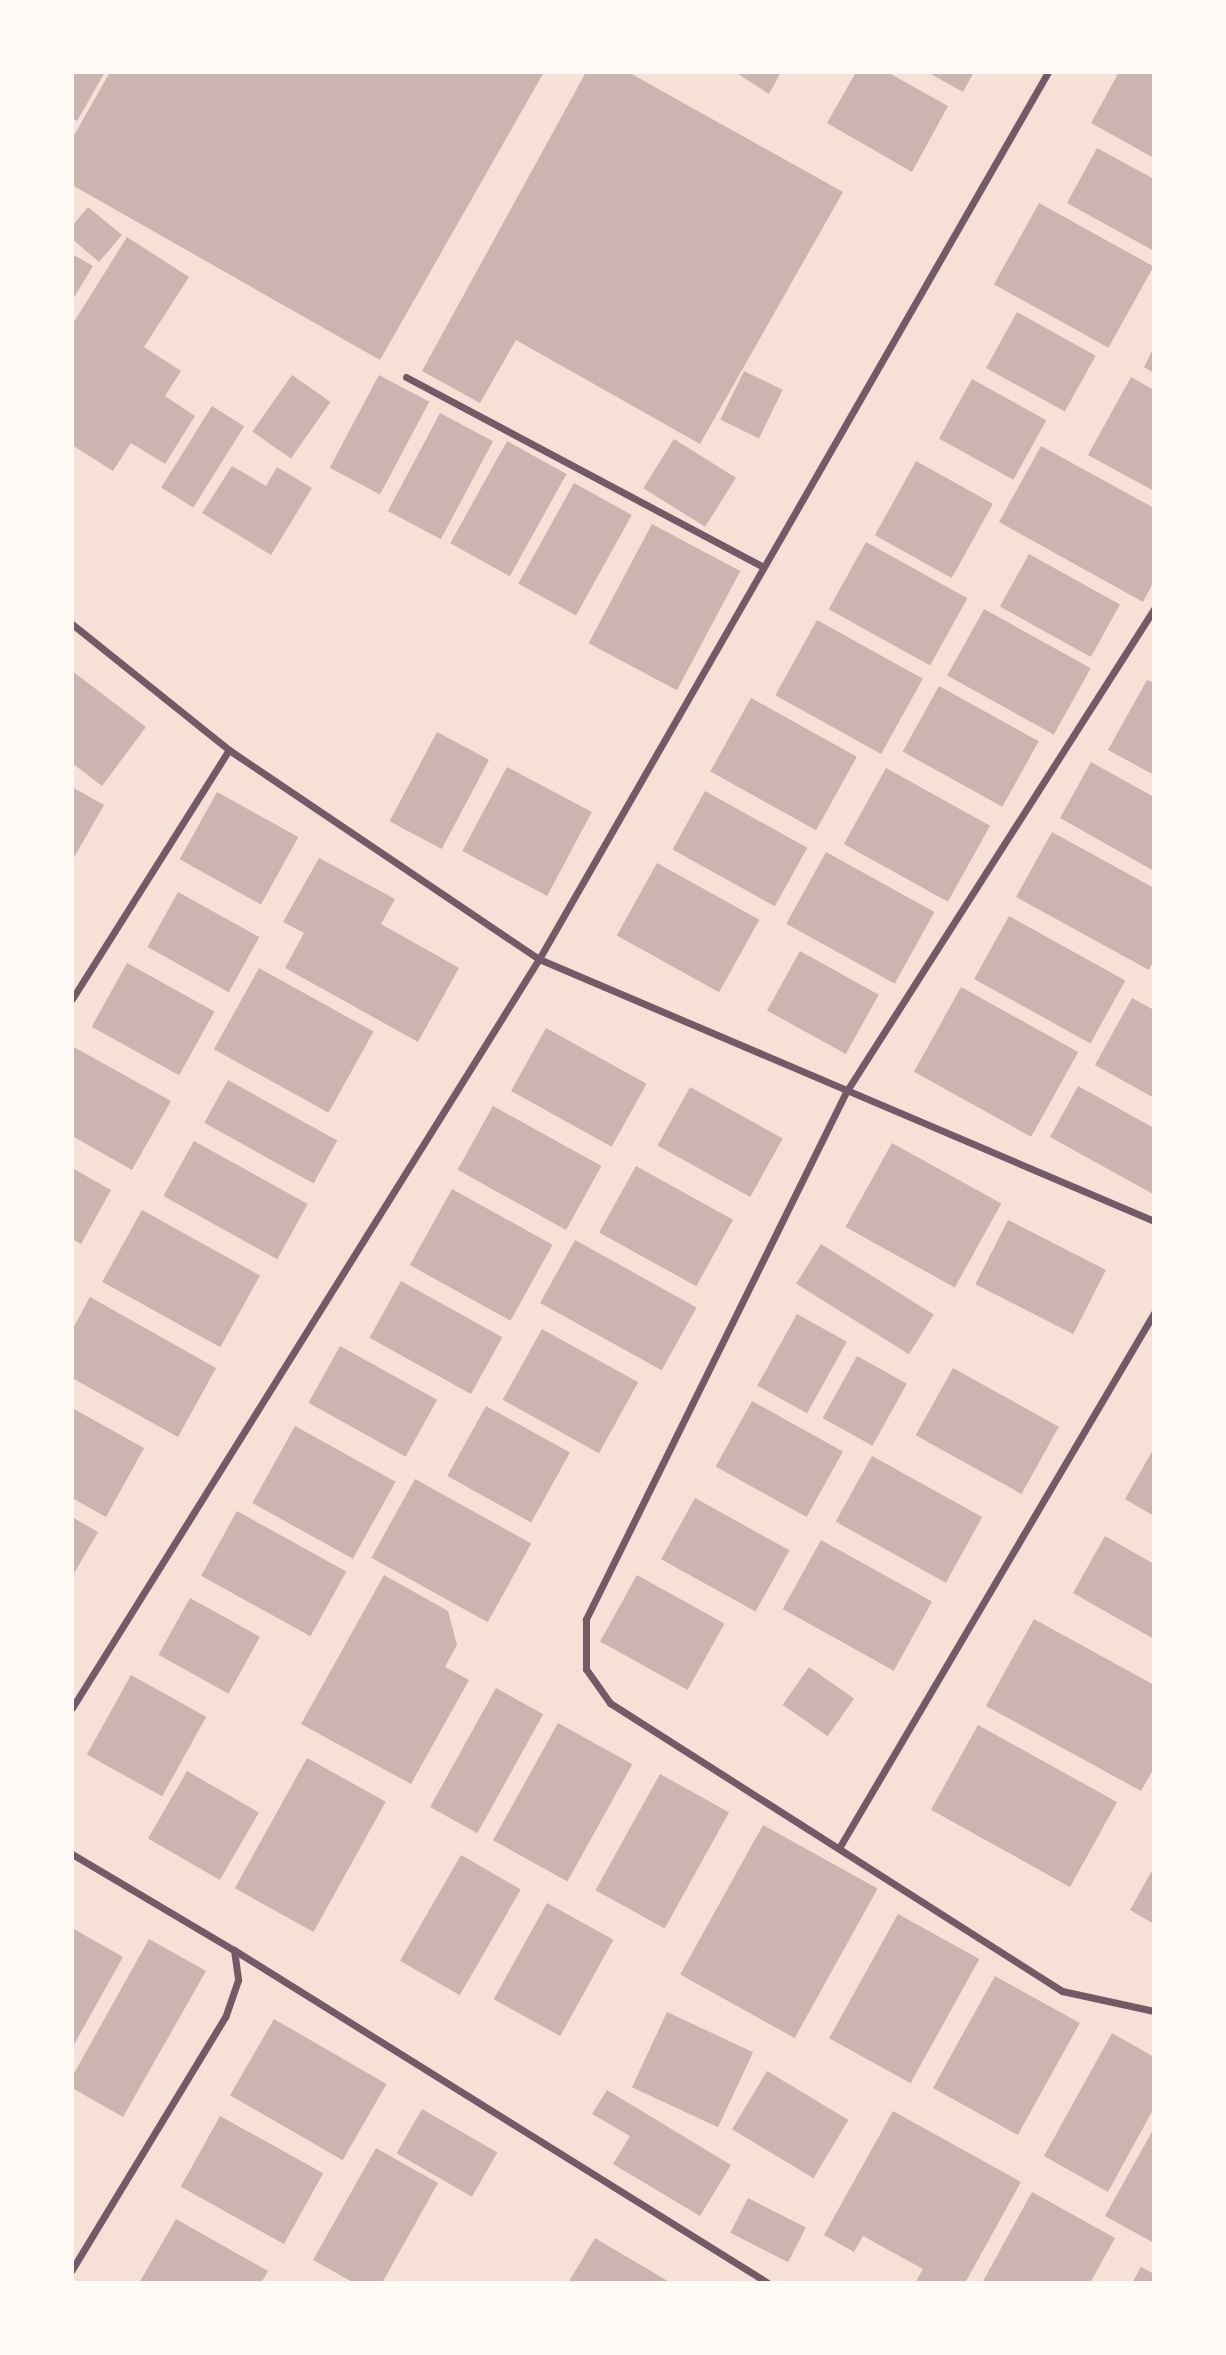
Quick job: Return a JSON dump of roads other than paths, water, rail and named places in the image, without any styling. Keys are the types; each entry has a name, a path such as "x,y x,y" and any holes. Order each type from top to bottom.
{"street":[{"path":"72,1708 538,959 1048,72"},
{"path":"406,377 764,567"},
{"path":"1154,608 846,1092 586,1619 586,1669 610,1703 1062,1991 1154,2011"},
{"path":"72,624 229,750 538,959 1154,1221"},
{"path":"72,999 229,750"},
{"path":"839,1849 1154,1313"},
{"path":"72,1854 234,1950 768,2283"},
{"path":"72,2270 225,2017 238,1980 234,1950"}]}
